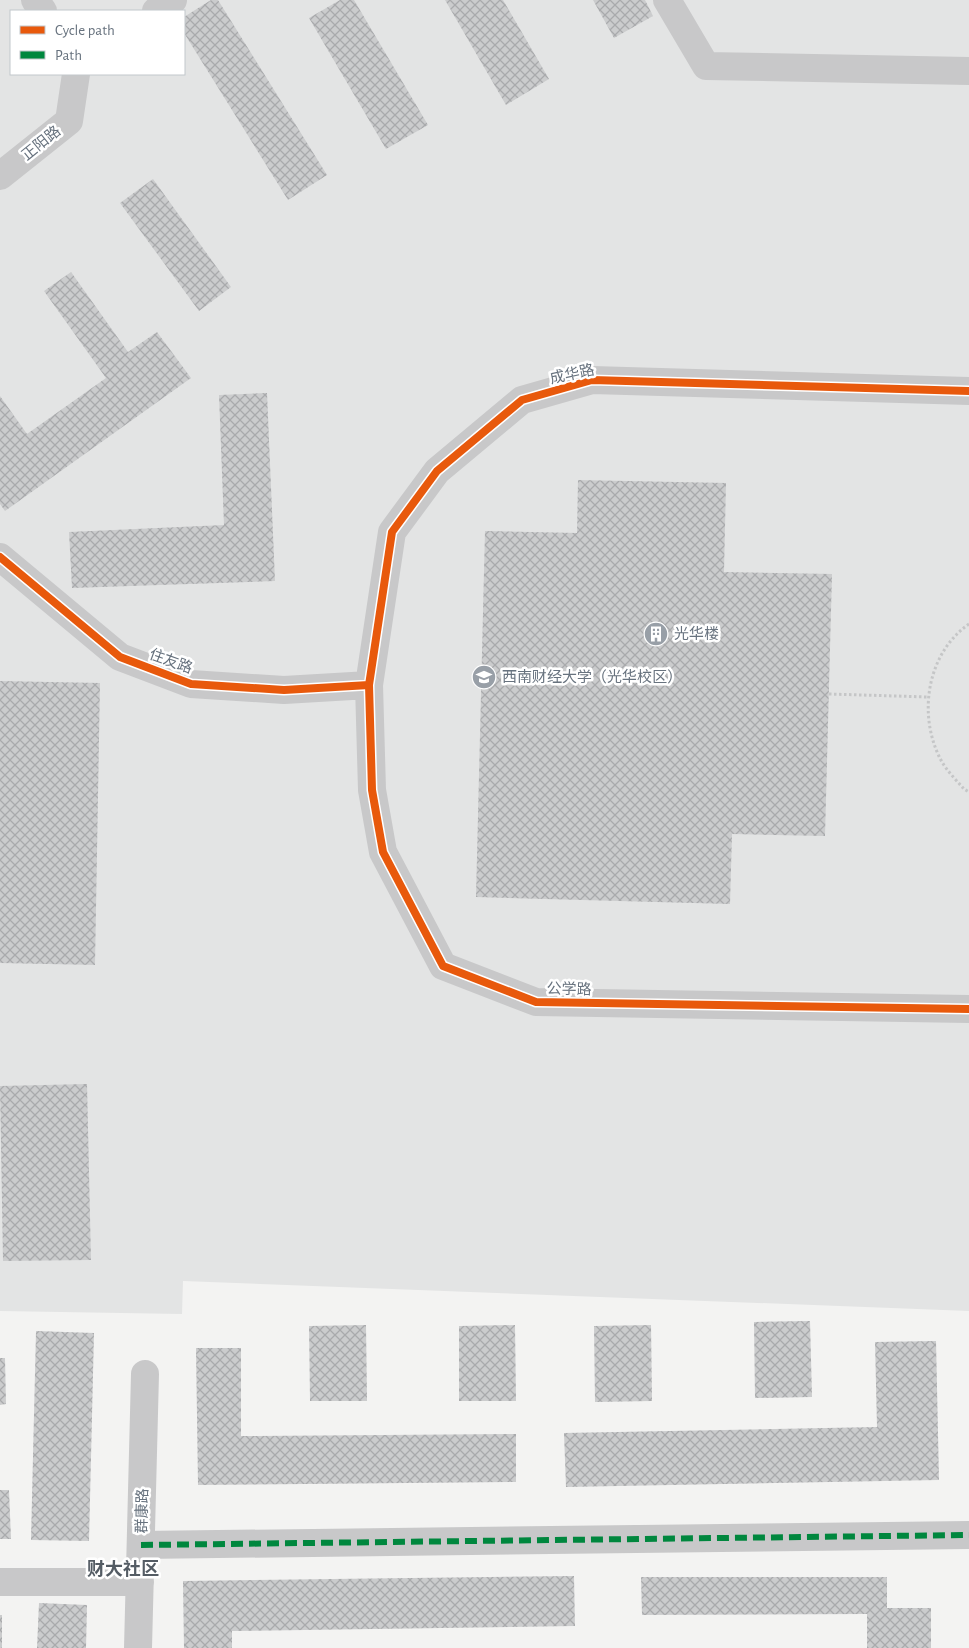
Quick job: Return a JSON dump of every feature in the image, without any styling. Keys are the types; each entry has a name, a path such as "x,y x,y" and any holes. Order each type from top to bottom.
{"street":[{"path":"158,10 173,0"},
{"path":"667,0 706,66 969,71"},
{"name":"正阳路","path":"0,176 69,121 76,75"},
{"name":"成华路","path":"369,685 392,532 437,471 522,400 592,380 969,391"},
{"name":"住友路","path":"0,557 120,656 191,684 284,690 369,685"},
{"name":"公学路","path":"369,685 372,790 383,852 443,966 536,1002 969,1009"},
{"name":"群康路","path":"138,1648 145,1374"},
{"path":"141,1545 969,1535"},
{"path":"0,1582 140,1582"}],"path":[{"path":"969,624 958,631 937,661 928,697 930,731 943,763 964,789 969,792"},
{"path":"829,694 928,697"}],"shaded area":[{"name":"西南财经大学（光华校区）","path":"0,0 969,0 969,1311 183,1281 182,1314 0,1311"}],"building":[{"path":"211,0 218,0 327,175 288,200 185,35 185,16"},
{"path":"340,0 354,0 428,125 386,149 309,18"},
{"path":"445,0 503,0 549,79 506,105"},
{"path":"593,0 645,0 653,16 614,38"},
{"path":"153,179 231,287 199,311 120,203"},
{"path":"71,272 128,352 157,332 191,378 5,511 0,504 0,396 27,434 106,378 44,291"},
{"path":"267,393 275,581 72,588 69,532 224,525 219,395"},
{"name":"光华楼","path":"578,480 726,483 724,572 832,574 825,836 732,834 730,904 476,897 485,531 577,533"},
{"path":"0,681 100,683 95,965 0,963"},
{"path":"87,1084 91,1260 3,1261 0,1086"},
{"path":"810,1321 812,1397 755,1398 754,1322"},
{"path":"366,1325 367,1401 310,1401 309,1326"},
{"path":"515,1325 516,1401 459,1401 459,1326"},
{"path":"651,1325 652,1401 595,1402 594,1326"},
{"path":"36,1331 94,1333 89,1541 31,1540"},
{"path":"936,1341 939,1480 566,1487 564,1433 877,1427 875,1342"},
{"path":"196,1348 241,1348 241,1436 516,1434 516,1482 198,1485"},
{"path":"0,1358 5,1358 6,1404 0,1405"},
{"path":"0,1490 9,1490 11,1539 0,1539"},
{"path":"574,1576 575,1626 232,1631 232,1648 184,1648 183,1581"},
{"path":"641,1577 887,1577 887,1608 931,1608 931,1648 867,1648 867,1614 642,1615"},
{"path":"39,1603 87,1605 86,1648 37,1648"},
{"path":"0,1615 2,1615 2,1648 0,1648"}],"marked path":[{"path":"141,1545 969,1535"}],"cycle path":[{"path":"969,391 592,380 522,400 437,471 392,532 369,685 372,790 383,852 443,966 536,1002 969,1009"},
{"path":"0,557 120,657 191,684 284,690 369,685"}],"place":[{"name":"光华楼","path":"656,634"},
{"name":"西南财经大学（光华校区）","path":"484,677"}],"district":[{"name":"财大社区","path":"123,1569"}]}
